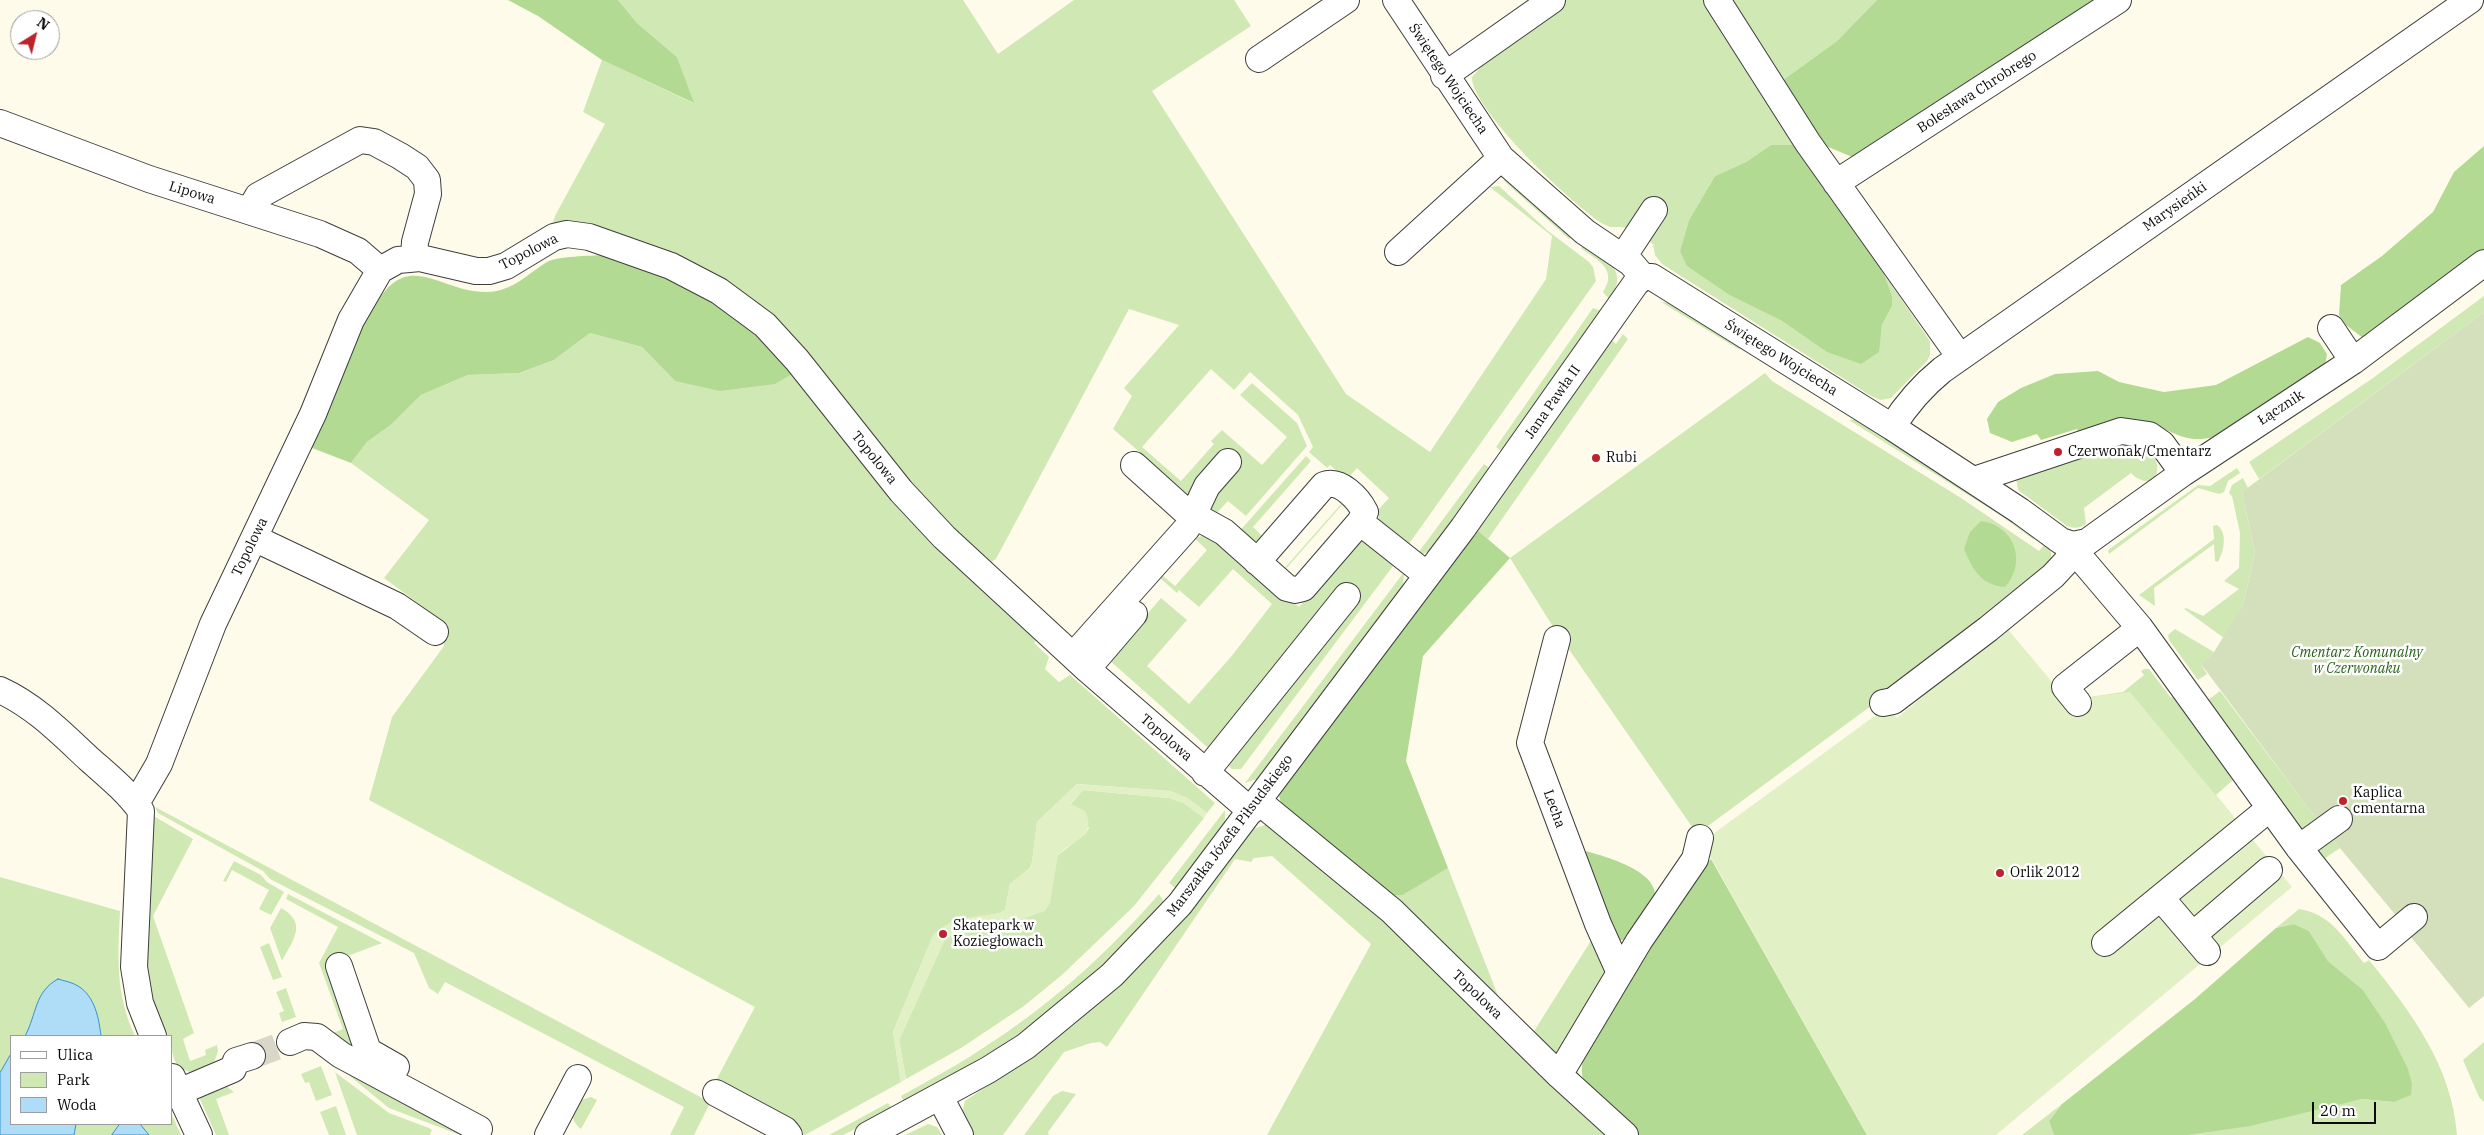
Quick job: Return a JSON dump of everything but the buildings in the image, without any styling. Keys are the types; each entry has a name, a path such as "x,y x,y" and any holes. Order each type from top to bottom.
{"street":[{"path":"1259,59 1346,0"},
{"name":"Świętego Wojciecha","path":"1396,0 1444,76 1501,158 1585,232 1623,257 1643,277 1652,277 1892,427 1974,480 2061,540 2073,545"},
{"path":"1444,76 1552,0"},
{"path":"1718,0 1836,183 1960,357"},
{"name":"Bolesława Chrobrego","path":"1836,183 2118,0"},
{"name":"Marysieńki","path":"1892,427 1908,403 1925,384 1960,357 2470,0"},
{"name":"Lipowa","path":"0,122 149,179 250,210 350,246 364,255 380,270"},
{"path":"250,210 258,196 360,140 374,142 417,167 427,180 428,194 415,242 414,258"},
{"path":"1398,252 1501,158"},
{"path":"1623,257 1654,210"},
{"name":"Topolowa","path":"134,801 141,795 159,764 214,624 313,414 351,320 380,270 398,260 414,258 432,259 476,271 489,271 506,266 554,237 567,234 589,238 672,266 719,290 765,326 797,360 901,491 944,537 1080,662 1205,773 1254,806 1392,911 1559,1075 1625,1135"},
{"name":"Łącznik","path":"2073,545 2087,542 2183,473 2353,361 2484,264"},
{"name":"Jana Pawła II","path":"1463,528 1636,283 1643,277"},
{"path":"2331,328 2353,361"},
{"path":"1974,480 2121,431 2149,435 2162,444 2183,473"},
{"path":"1080,662 1187,528 1194,517 1207,486 1228,462"},
{"path":"1134,465 1194,517 1224,532 1257,562 1287,588 1295,590 1303,588 1360,522 1365,512 1362,505 1339,485 1332,482 1324,485 1257,562"},
{"path":"1360,522 1427,575"},
{"name":"Marszałka Józefa Piłsudskiego","path":"868,1135 940,1097 1026,1046 1112,975 1180,904 1463,528"},
{"path":"254,538 397,606 435,632"},
{"path":"2073,545 2084,562 2140,628 2270,808 2378,947 2414,917"},
{"path":"1884,703 1893,701 1988,629 2044,583 2068,561 2073,545"},
{"path":"1080,662 1158,588"},
{"path":"1205,773 1347,596"},
{"path":"2078,703 2065,687 2140,628"},
{"name":"Lecha","path":"1556,639 1530,743 1592,908 1620,973"},
{"path":"0,690 18,698 40,715 134,801 141,811 134,967 140,1003 153,1035"},
{"path":"2105,943 2270,808"},
{"path":"2300,848 2338,819"},
{"path":"1559,1075 1620,973 1695,859 1700,838"},
{"path":"2161,898 2200,944 2269,870"},
{"path":"339,966 368,1051 398,1068 425,1100"},
{"path":"292,1048 309,1048 317,1038 340,1055 480,1129"},
{"path":"199,1135 175,1084 247,1064"},
{"path":"548,1135 578,1078"},
{"path":"716,1093 784,1130 789,1135"},
{"path":"940,1097 960,1135"}],"green space":[{"path":"508,0 618,0 637,23 677,57 694,103 602,60 538,16"},
{"path":"618,0 963,0 998,54 1074,0 1234,0 1251,26 1152,91 1346,394 1430,452 1546,279 1552,236 1490,187 1499,186 1548,231 1589,262 1593,267 1596,281 1406,548 1379,521 1378,510 1389,498 1357,468 1346,480 1330,465 1327,468 1309,452 1313,447 1298,415 1250,372 1234,390 1211,369 1142,447 1181,481 1214,444 1211,441 1222,430 1262,465 1287,437 1240,395 1252,383 1297,423 1307,446 1246,516 1228,501 1215,515 1209,505 1189,495 1113,429 1132,396 1124,388 1179,325 1129,309 996,559 991,562 928,511 770,319 549,232 556,214 605,124 583,112 602,60 693,103 677,57 637,23"},
{"path":"1559,0 1709,0 1809,158 1771,145 1746,162 1715,176 1689,220 1680,251 1731,296 1782,321 1827,351 1878,352 1882,325 1892,306 1892,296 1884,274 1930,341 1930,355 1927,361 1891,398 1881,400 1871,396 1662,264 1655,255 1653,244 1633,231 1607,226 1591,215 1527,157 1506,133 1488,111 1476,92 1472,77 1479,69 1477,64"},
{"path":"1728,0 1877,0 1837,41 1779,83"},
{"path":"1877,0 2096,0 1857,159 1826,146 1809,129 1779,83 1837,41"},
{"path":"1771,145 1795,145 1838,202 1884,274 1892,296 1892,306 1882,325 1879,352 1861,364 1827,352 1782,321 1731,296 1687,266 1680,251 1689,220 1715,176 1746,162"},
{"path":"2484,146 2484,249 2363,338 2346,325 2339,315 2341,285 2382,256 2433,212 2454,172"},
{"path":"1503,180 1512,182 1573,234 1569,239"},
{"path":"1584,244 1613,266 1617,280 1610,300 1603,292 1607,284 1607,271 1604,266 1581,248"},
{"path":"604,255 664,271 727,306 797,371 775,384 720,391 675,381 642,347 590,333 554,360 519,373 468,375 421,395 392,424 367,442 351,463 307,446 369,304 376,304 388,287 401,279 413,276 426,277 470,291 497,291 513,285 552,260 566,257"},
{"path":"2484,296 2484,312 2259,479 2249,462 2373,378"},
{"path":"1661,302 1670,303 1739,346 1740,350"},
{"path":"1593,308 1602,311 1503,452 1496,447"},
{"name":"Cmentarz Komunalny w Czerwonaku","path":"2484,312 2484,996 2469,1008 2411,937 2408,930 2324,829 2201,664 2214,652 2243,605 2255,553 2242,492"},
{"path":"590,333 642,347 675,381 797,371 1038,637 1034,643 1049,657 1045,669 1059,682 1070,675 1215,803 1207,813 1187,798 1170,791 1077,784 1037,822 1030,868 1010,884 1005,910 1000,913 952,922 933,936 893,1032 901,1082 805,1135 712,1088 755,1007 369,800 392,717 444,646 442,621 384,578 429,520 351,463 367,442 392,424 421,395 468,375 519,373 554,360"},
{"path":"1623,334 1628,339 1488,539 1476,529 1610,339 1616,344"},
{"path":"2308,337 2320,343 2327,354 2325,366 2218,436 2206,439 2187,438 2154,424 2135,420 2118,421 2078,433 2077,429 2041,440 2037,434 2012,442 1990,433 1987,419 1998,402 2021,388 2055,374 2098,371 2119,382 2164,392 2216,385"},
{"path":"1765,373 1772,381 1961,498 2039,551 2046,543 2051,552 2051,564 1981,625 1697,834 1550,622 1510,558"},
{"path":"1860,419 2036,535 2033,539 2000,515 1849,420"},
{"path":"2130,443 2143,447 2153,456 2157,468 2153,481 2140,480 2131,473 2084,508 2086,524 2082,526 2075,528 2067,526 2018,490 2016,478"},
{"path":"1306,456 1311,461 1253,527 1265,539 1251,542 1237,534"},
{"path":"1484,464 1491,469 1433,549 1423,554 1418,553"},
{"path":"2237,468 2240,473 2228,481 2224,492 2219,494 2198,488 2109,554 2108,550 2198,485 2210,486"},
{"path":"2243,478 2248,488 2242,492 2255,553 2243,605 2224,638 2184,609 2186,608 2203,616 2239,589 2224,581 2239,568 2240,533 2232,496 2229,493 2232,485"},
{"path":"1332,492 1355,516 1342,505 1284,571 1341,504 1330,493"},
{"path":"1981,521 2002,529 2014,546 2016,567 2005,587 1997,586 1984,580 1971,564 1964,549 1970,532"},
{"path":"2217,525 2224,537 2222,553 2218,562 2215,561 2214,544 2154,588 2155,606 2139,595 2214,539 2213,526"},
{"path":"1476,529 1510,558 1423,656 1406,761 1448,868 1403,895 1389,895 1283,810 1279,796 1285,783"},
{"path":"1203,535 1223,540 1299,607 1352,546 1363,541 1396,562 1241,769 1232,769 1108,659 1161,598 1187,620 1147,666 1189,704 1230,658 1272,604 1233,569 1199,607 1179,590 1177,593 1160,578 1163,576 1175,586 1207,550 1195,539"},
{"path":"1404,572 1403,588 1267,770 1257,779 1245,783"},
{"name":"Orlik 2012","path":"2006,627 2073,707 2083,698 2130,692 2292,887 1996,1135 1867,1135 1702,842 1887,707 1897,718"},
{"path":"2175,629 2214,652 2201,664 2207,674 2198,680 2169,640 2168,635"},
{"path":"2149,669 2171,698 2176,694 2234,779 2216,795 2234,817 2083,698 2123,692 2144,675 2141,671"},
{"path":"2220,691 2322,826 2300,842 2204,703"},
{"name":"Skatepark w Koziegłowach","path":"1077,784 1170,791 1187,798 1207,813 1204,818 1184,803 1169,798 1083,790 1070,804 1085,811 1088,827 1082,837 1058,855 1050,903 1045,911 1026,918 955,932 944,941 899,1040 906,1079 901,1082 893,1032 933,936 954,921 1000,913 1005,910 1010,884 1030,868 1037,822"},
{"path":"1083,790 1169,798 1184,803 1204,818 1134,906 1063,974 1024,1006 961,1048 906,1079 899,1040 944,941 955,932 1026,918 1058,855 1085,834 1089,828 1070,805"},
{"path":"155,807 706,1100 710,1103 694,1135 670,1135 684,1107 445,982 438,994 429,988 414,953 270,879 263,871 158,813"},
{"path":"1225,810 1225,822 1177,887 1174,887 1169,883"},
{"path":"150,814 193,839 153,916 194,1033 183,1039 190,1061 206,1055 205,1050 217,1045 218,1051 214,1063 193,1073 179,1068 172,1053 172,1035 163,1035 144,983"},
{"path":"1271,825 1389,895 1403,895 1448,868 1506,1016 1531,1036 1592,939 1608,969 1561,1047 1580,1075 1587,1095 1632,1135 1267,1135 1371,944 1272,856 1254,858 1251,862 1235,859 1107,1047 1100,1042 1091,1043 1064,1052 1003,1135 971,1135 962,1113 965,1101 1075,1024 1126,978 1173,929 1253,829"},
{"path":"2327,833 2340,848 2318,863 2306,849"},
{"path":"1586,851 1619,862 1642,874 1655,891 1652,906 1627,940 1617,940 1585,860"},
{"path":"1711,859 1867,1135 1632,1135 1602,1110 1588,1094 1582,1071 1583,1057 1689,882"},
{"path":"234,861 261,875 267,882 284,892 271,915 259,909 269,890 232,870 226,882 223,881"},
{"path":"0,877 120,911 119,975 124,1005 135,1035 10,1035 10,1125 172,1125 172,1115 181,1135 0,1135"},
{"path":"288,894 382,943 326,964 360,1054 330,1034 343,1029 319,963 338,927 286,899"},
{"path":"1159,894 1164,902 1101,967 1059,1005 994,1050 904,1102 901,1096 970,1056 1053,998 1097,959"},
{"path":"281,908 294,920 296,926 294,939 282,961 270,928"},
{"path":"2299,909 2320,916 2329,922 2364,963 2369,960 2414,1020 2438,1063 2447,1086 2454,1110 2457,1135 2188,1135 2362,1099 2394,1102 2362,989 2328,961 2309,931 2294,924 2276,928"},
{"path":"2294,924 2309,931 2328,961 2362,989 2385,1023 2408,1069 2412,1084 2411,1095 2394,1102 2362,1099 2250,1126 2188,1135 2054,1135 2049,1121 2062,1104 2195,999 2276,928"},
{"path":"269,943 282,977 273,980 260,947"},
{"path":"286,988 296,1017 282,1022 279,1013 284,1011 276,992"},
{"path":"2484,1042 2484,1102 2479,1097 2463,1060"},
{"path":"330,1060 462,1132 460,1135 389,1108"},
{"path":"321,1066 332,1095 316,1101 309,1082 305,1083 301,1074"},
{"path":"335,1072 389,1113 429,1128 432,1130 430,1135 357,1135"},
{"path":"219,1085 226,1086 234,1092 216,1099 229,1135 216,1135 199,1097"},
{"path":"1062,1091 1076,1094 1048,1132 1049,1135 1024,1135 1053,1096"},
{"path":"591,1097 597,1100 581,1129 573,1119 574,1109 578,1101"},
{"path":"888,1103 893,1110 843,1135 829,1135"},
{"path":"2062,1104 2049,1121 2054,1135 2022,1135"},
{"path":"336,1106 346,1135 329,1135 320,1112"},
{"path":"928,1124 937,1127 942,1135 905,1135"}],"water":[{"path":"58,979 84,990 95,1008 101,1035 26,1035 40,997 50,984"},
{"path":"10,1056 10,1125 76,1125 74,1135 0,1135 0,1073"},
{"path":"119,1125 141,1125 149,1135 112,1135"}],"tunnel":[{"path":"252,1056 290,1042"}],"place":[{"name":"Czerwonak/Cmentarz","path":"2058,452"},
{"name":"Rubi","path":"1596,458"},
{"name":"Kaplica cmentarna","path":"2343,801"},
{"name":"Orlik 2012","path":"2000,873"},
{"name":"Skatepark w Koziegłowach","path":"943,934"}]}
